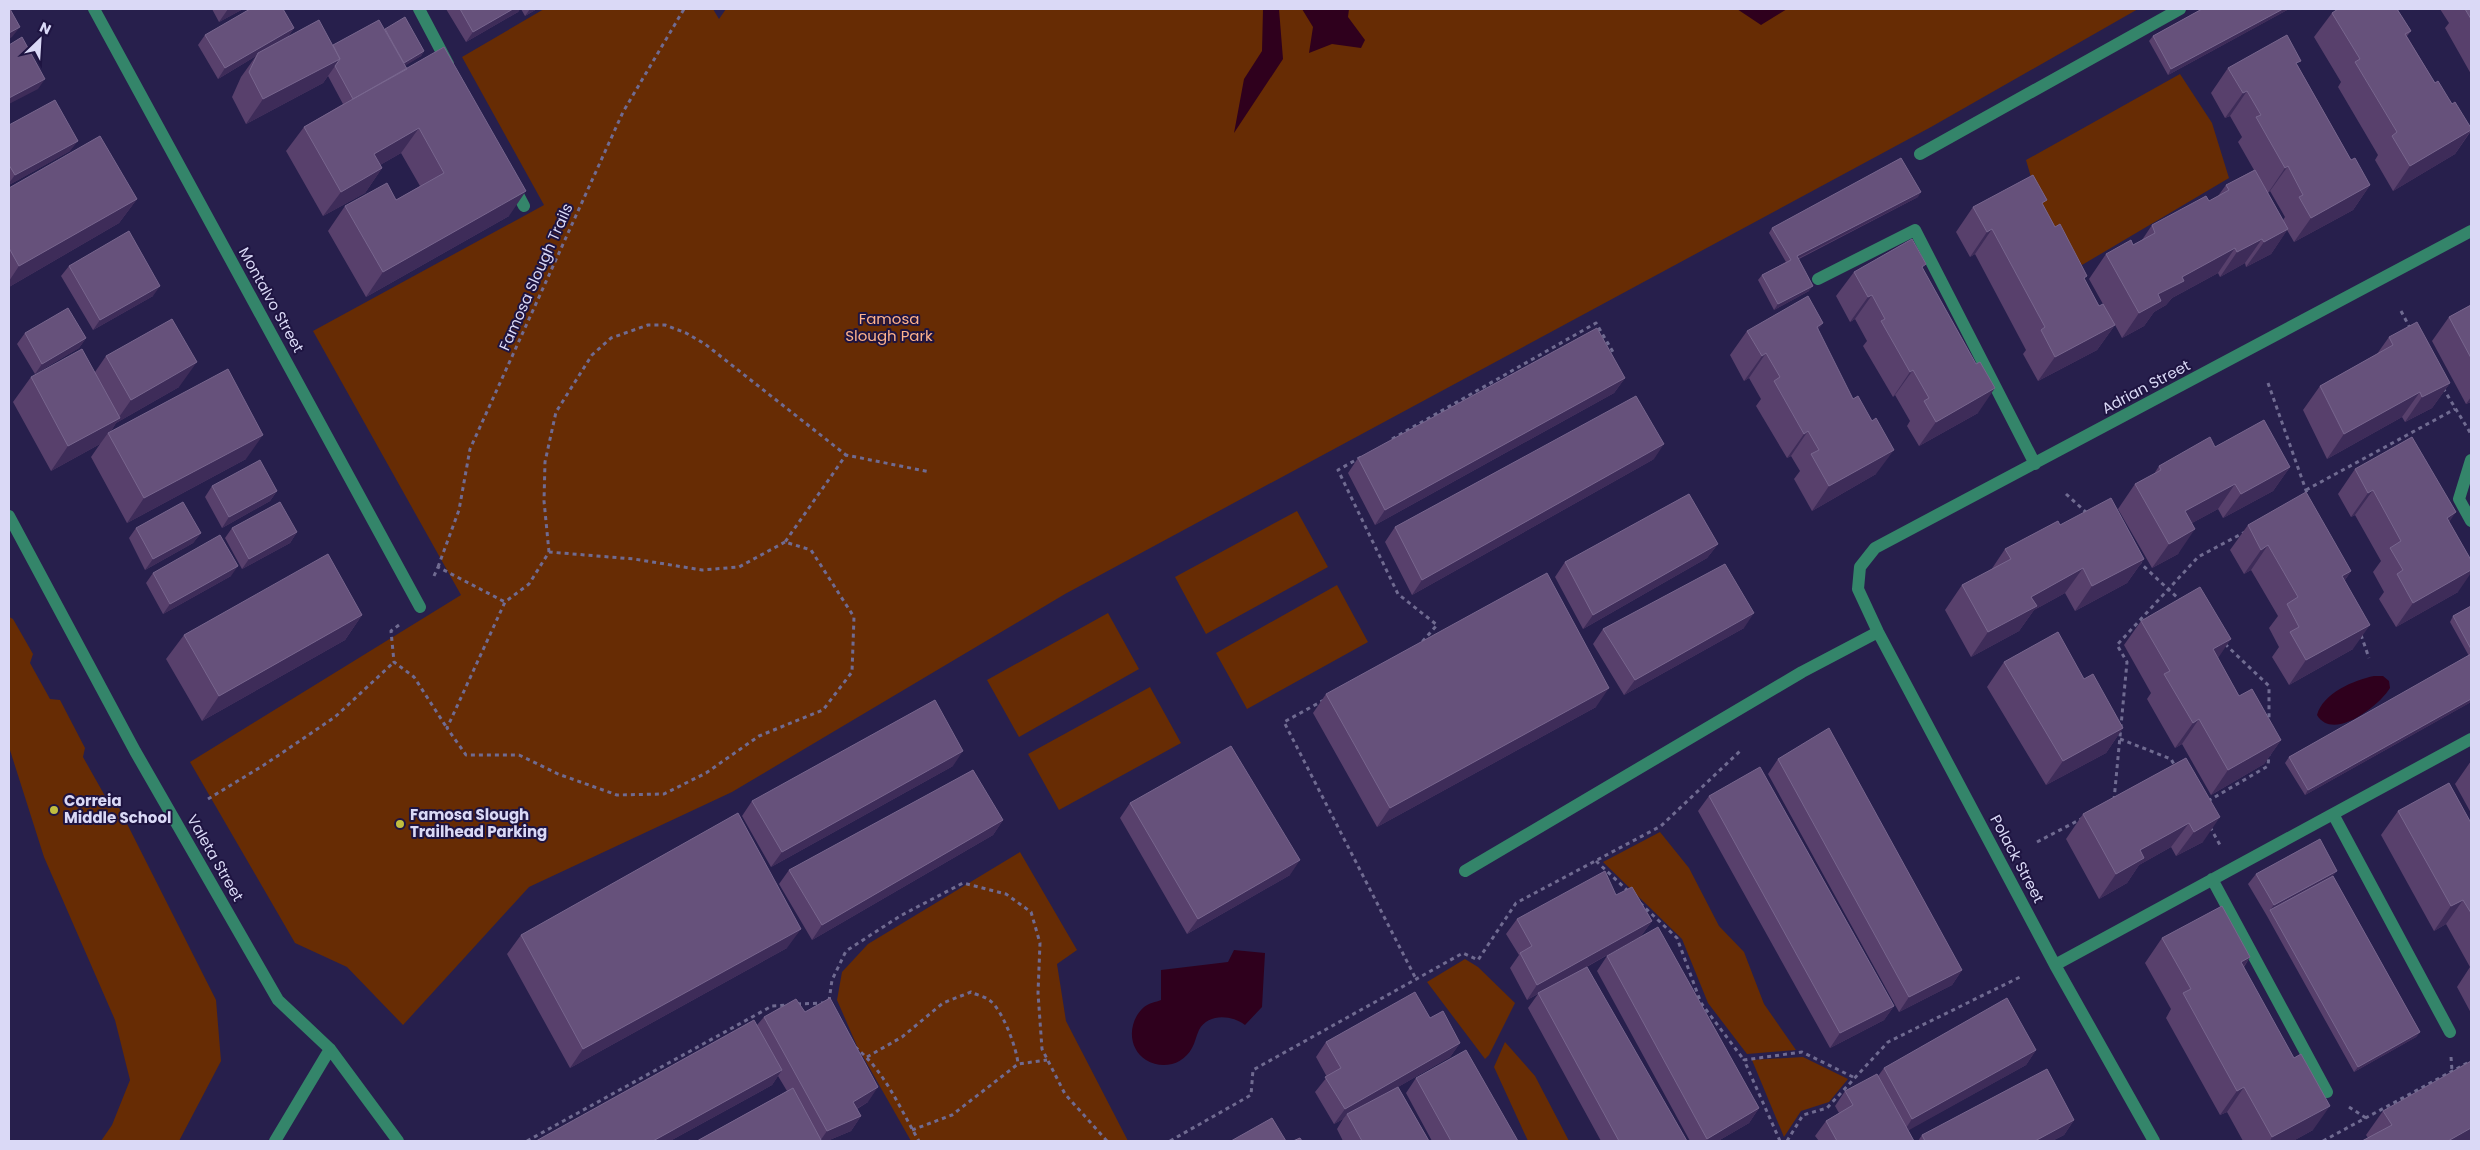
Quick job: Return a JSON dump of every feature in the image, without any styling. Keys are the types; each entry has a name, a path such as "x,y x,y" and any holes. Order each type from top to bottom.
{"street":[{"name":"Montalvo Street","path":"94,9 420,607"},
{"path":"419,9 455,78"},
{"path":"1920,154 2180,9"},
{"path":"506,172 524,206"},
{"path":"1818,279 1915,230 2035,464"},
{"name":"Adrian Street","path":"1858,589 1860,567 1875,548 2471,231"},
{"path":"2471,460 2459,499 2471,521"},
{"name":"Valeta Street","path":"9,516 135,751 278,1000 330,1048 398,1141"},
{"name":"Polack Street","path":"1858,589 1878,632 2055,965 2154,1141"},
{"path":"1465,871 1802,672 1878,632"},
{"path":"2055,965 2471,739"},
{"path":"2333,814 2450,1032"},
{"path":"2212,879 2327,1092"},
{"path":"276,1141 330,1048"}],"path":[{"name":"Famosa Slough Trails","path":"394,662 391,632 420,607 438,567 459,510 470,449 623,112 684,9"},
{"path":"2401,311 2414,336"},
{"path":"1390,441 1596,323 1613,352"},
{"path":"447,728 505,602 528,584 549,552 544,501 545,462 556,412 592,355 611,338 648,325 665,325 686,333 705,344 846,455 930,472"},
{"path":"2268,383 2309,498"},
{"path":"2441,385 2471,435"},
{"path":"2306,490 2455,409"},
{"path":"549,552 617,557 702,570 739,567 785,542 846,455"},
{"path":"1364,456 1338,470 1398,594 1437,625 1420,644"},
{"path":"2066,494 2088,515"},
{"path":"2114,801 2127,662 2117,645 2198,557 2249,530"},
{"path":"208,799 264,766 335,716 394,662 414,676 466,755 519,755 558,774 617,794 664,794 706,773 759,736 823,710 852,672 854,617 811,550 785,542"},
{"path":"2132,555 2183,603"},
{"path":"438,567 505,602"},
{"path":"2359,631 2370,658"},
{"path":"2219,638 2269,686 2269,726"},
{"path":"1327,698 1284,722 1416,979"},
{"path":"2120,739 2171,759 2180,775"},
{"path":"2206,802 2268,766 2269,746"},
{"path":"1170,1141 1251,1095 1253,1070 1463,953 1478,960 1516,903 1661,826 1740,751"},
{"path":"2037,842 2088,815"},
{"path":"2208,824 2233,868"},
{"path":"1596,861 1630,893"},
{"path":"526,1141 772,1006 829,1003 832,980 846,951 900,916 963,883 1006,894 1031,912 1040,944 1038,993 1042,1049 1065,1094 1107,1141"},
{"path":"1636,900 1677,938 1700,1003 1744,1060 1780,1141"},
{"path":"1787,1141 1803,1115 1827,1108 1888,1042 2020,977"},
{"path":"867,1057 902,1037 944,1002 970,992 990,1000 1006,1024 1017,1051 1018,1064"},
{"path":"849,1043 867,1057 886,1083 918,1141"},
{"path":"1744,1060 1802,1052 1855,1078"},
{"path":"912,1130 952,1115 1018,1064 1048,1060"},
{"path":"2324,1141 2471,1061"}],"green space":[{"name":"Famosa Slough Park","path":"544,9 713,9 719,19 726,9 2138,9 1931,127 1065,594 732,792 529,887 403,1025 347,967 295,943 190,762 461,595 313,331 544,205 462,57"},
{"path":"2180,74 2212,123 2229,178 2082,265 2040,208 2026,160"},
{"path":"1297,511 1328,567 1206,634 1175,577"},
{"path":"1337,585 1368,642 1247,709 1216,653"},
{"path":"1108,613 1139,669 1019,737 987,680"},
{"path":"9,617 13,619 33,654 30,663 50,699 60,700 85,748 83,757 105,796 115,800 216,1000 221,1061 179,1141 101,1141 112,1125 130,1080 115,1020 44,857 9,747"},
{"path":"1150,687 1181,743 1059,810 1028,754"},
{"path":"1660,832 1689,868 1719,926 1744,952 1764,1004 1796,1050 1747,1054 1708,1003 1682,939 1603,862"},
{"path":"1020,852 1077,950 1057,964 1066,1021 1128,1141 911,1141 857,1046 837,1000 842,972 868,944"},
{"path":"1465,959 1478,967 1515,1003 1489,1055 1485,1059 1427,982"},
{"path":"1505,1042 1535,1076 1569,1141 1528,1141 1494,1067"},
{"path":"1803,1057 1848,1079 1829,1102 1801,1111 1784,1137 1752,1060"}],"shaded area":[{"path":"1263,9 1279,9 1283,59 1234,133 1244,79 1262,51"},
{"path":"1302,9 1349,9 1348,17 1365,40 1361,48 1332,44 1309,53 1313,27"},
{"path":"1737,9 1787,9 1761,25"},
{"path":"2374,676 2383,676 2389,681 2390,688 2366,712 2344,723 2334,725 2324,722 2317,715 2320,707 2332,694 2349,684"},
{"path":"1234,950 1265,953 1262,1007 1245,1025 1234,1019 1220,1017 1203,1024 1188,1054 1178,1062 1159,1065 1146,1060 1140,1055 1135,1049 1133,1042 1133,1027 1135,1019 1144,1007 1161,1000 1161,970 1228,962"}],"building":[{"path":"9,9 20,27 9,33"},
{"path":"250,9 283,9 294,28 225,68 205,35"},
{"path":"460,9 513,9 473,32"},
{"path":"2202,9 2283,9 2171,69 2153,36"},
{"path":"2338,9 2397,9 2411,31 2405,34 2435,83 2438,81 2452,104 2455,102 2471,130 2410,166 2392,136 2397,132 2355,62 2360,59 2332,13"},
{"path":"2465,9 2471,9 2471,19"},
{"path":"405,17 424,51 404,63 385,29"},
{"path":"319,20 340,59 263,99 249,72 258,53"},
{"path":"379,20 407,69 353,99 335,66 340,59 333,45"},
{"path":"2287,35 2301,61 2296,63 2351,160 2355,158 2370,185 2311,218 2299,197 2303,195 2288,166 2285,168 2256,117 2261,115 2247,91 2243,93 2228,68"},
{"path":"22,37 45,79 9,98 9,45"},
{"path":"444,47 526,191 383,272 345,206 387,183 396,200 444,173 419,128 374,154 382,168 341,192 304,127"},
{"path":"55,100 78,141 15,175 9,165 9,125"},
{"path":"100,136 137,199 19,266 9,248 9,188"},
{"path":"1901,158 1921,192 1797,256 1813,286 1778,304 1762,275 1791,260 1772,228"},
{"path":"2255,170 2288,229 2264,242 2262,239 2237,252 2235,248 2182,277 2184,281 2158,294 2161,301 2139,313 2106,254 2131,240 2133,245 2155,233 2152,225 2206,196 2209,201 2229,190 2226,185"},
{"path":"2033,175 2047,200 2042,203 2055,227 2060,224 2087,276 2084,278 2099,306 2103,304 2115,325 2055,357 2041,330 2045,327 1992,229 1987,232 1973,207"},
{"path":"129,231 160,286 100,320 69,266"},
{"path":"1912,239 1926,264 1922,267 1976,364 1980,362 1995,388 1936,422 1924,401 1929,398 1913,370 1910,372 1881,321 1885,319 1872,295 1868,297 1854,272"},
{"path":"1808,296 1823,323 1817,327 1853,399 1858,396 1872,421 1876,418 1894,450 1829,486 1811,454 1819,450 1808,431 1804,434 1774,381 1780,377 1766,353 1762,356 1747,331"},
{"path":"2471,305 2471,358 2449,317"},
{"path":"68,308 86,338 42,364 25,333"},
{"path":"172,319 197,362 131,400 106,356"},
{"path":"2417,322 2450,383 2422,397 2420,392 2344,434 2320,386 2393,345 2389,337"},
{"path":"1597,328 1625,378 1385,510 1358,458"},
{"path":"82,349 120,418 68,446 31,377"},
{"path":"228,369 263,435 144,498 108,433"},
{"path":"1636,396 1664,444 1422,580 1395,527"},
{"path":"2264,420 2290,467 2241,494 2235,484 2185,511 2195,529 2169,544 2135,484 2161,470 2159,466 2210,437 2215,447"},
{"path":"2412,437 2456,512 2447,518 2471,560 2471,570 2413,603 2397,574 2403,570 2390,548 2401,541 2373,490 2368,493 2355,469"},
{"path":"260,460 277,491 229,517 212,486"},
{"path":"2306,492 2351,571 2342,576 2370,625 2306,660 2290,632 2299,627 2287,604 2298,597 2268,545 2261,550 2248,525"},
{"path":"1689,494 1718,544 1593,615 1565,562"},
{"path":"2111,498 2144,559 2092,586 2083,568 2031,597 2037,606 1988,632 1962,585 2011,559 2005,549 2058,521 2060,525"},
{"path":"183,502 201,533 153,559 136,528"},
{"path":"280,502 297,532 249,559 232,528"},
{"path":"220,535 238,566 170,604 153,573"},
{"path":"328,554 362,615 219,696 184,635"},
{"path":"1725,564 1754,613 1635,680 1603,629"},
{"path":"1547,573 1609,688 1390,808 1326,694"},
{"path":"2200,587 2231,639 2213,649 2239,696 2252,689 2281,740 2228,770 2199,719 2193,723 2164,674 2170,671 2141,621"},
{"path":"2471,606 2471,649 2453,616"},
{"path":"2058,632 2084,679 2093,674 2123,728 2063,761 2004,662"},
{"path":"2471,654 2471,699 2308,790 2289,757"},
{"path":"935,700 963,751 782,852 752,801"},
{"path":"1829,728 1962,970 1909,997 1778,759"},
{"path":"1231,746 1300,860 1198,919 1130,803"},
{"path":"2186,758 2220,817 2194,832 2189,823 2140,850 2144,858 2116,874 2083,814"},
{"path":"1760,767 1894,1006 1840,1033 1709,796"},
{"path":"973,770 1003,820 822,925 789,870"},
{"path":"2449,783 2471,823 2471,913 2463,900 2451,906 2398,811"},
{"path":"738,813 801,929 583,1049 521,935"},
{"path":"2320,839 2337,871 2274,905 2256,874"},
{"path":"1605,871 1616,895 1632,887 1652,921 1537,985 1520,953 1532,946 1517,919"},
{"path":"2333,876 2420,1032 2358,1067 2270,910"},
{"path":"2222,906 2250,957 2241,962 2294,1058 2301,1054 2330,1106 2272,1137 2244,1087 2237,1091 2183,993 2191,989 2162,938"},
{"path":"1658,927 1759,1108 1707,1139 1607,956"},
{"path":"1587,967 1687,1141 1619,1141 1538,993"},
{"path":"1415,992 1430,1018 1443,1011 1460,1043 1345,1109 1325,1077 1341,1068 1326,1042"},
{"path":"830,998 878,1087 853,1102 861,1116 827,1131 764,1017 796,999 805,1012"},
{"path":"2007,998 2036,1050 1912,1119 1884,1068"},
{"path":"754,1020 782,1070 653,1141 536,1141"},
{"path":"1466,1050 1518,1141 1451,1141 1416,1078"},
{"path":"2471,1061 2471,1128 2448,1141 2362,1141 2392,1125 2383,1111"},
{"path":"2047,1069 2074,1120 2035,1141 1925,1141 1922,1135"},
{"path":"1877,1074 1914,1141 1837,1141 1826,1121 1853,1105 1845,1091"},
{"path":"1398,1087 1429,1141 1362,1141 1347,1114"},
{"path":"793,1088 821,1140 697,1141"},
{"path":"1272,1118 1286,1141 1231,1141"}],"place":[{"name":"Correia Middle School","path":"54,810"},
{"name":"Famosa Slough Trailhead Parking","path":"400,824"}]}
